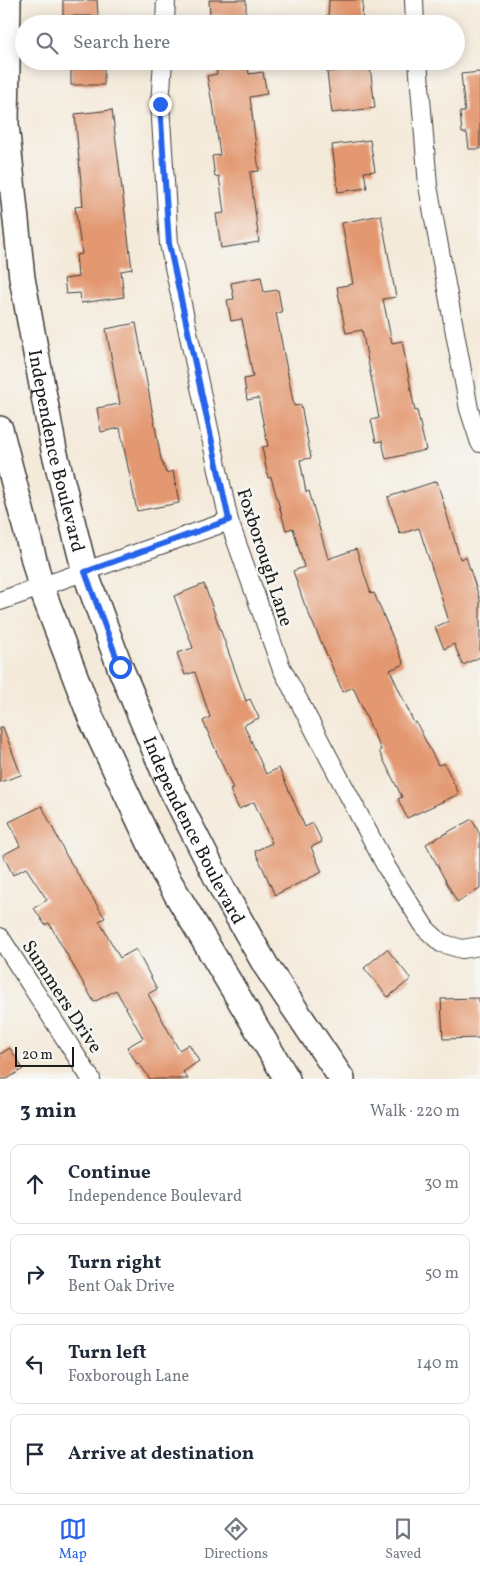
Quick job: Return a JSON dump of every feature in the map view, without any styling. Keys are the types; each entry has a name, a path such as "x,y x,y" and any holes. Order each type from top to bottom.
{"main road":[{"name":"Independence Boulevard","path":"8,0 3,124 22,278 54,450 85,572 120,667 183,811 225,894 266,966 342,1079"},
{"path":"0,429 41,587 91,718 164,873 287,1079"}],"street":[{"path":"165,15 166,0"},
{"path":"414,0 415,15"},
{"name":"Foxborough Lane","path":"162,70 160,104 169,244 229,520 281,668 387,868 426,929 441,943 462,949 480,946"},
{"path":"419,70 428,186 468,409 480,443"},
{"path":"0,601 229,520"},
{"name":"Summers Drive","path":"0,937 91,1079"}],"building":[{"path":"63,0 97,0 98,15 63,15"},
{"path":"209,0 246,0 246,15 210,15"},
{"path":"329,0 363,0 362,15 328,15"},
{"path":"71,70 104,70 104,85 71,85"},
{"path":"216,70 248,70 249,74 263,72 267,94 250,97 259,171 250,172 259,242 221,248 216,214 224,213 219,176 215,177 212,156 220,155 213,103 207,76 217,74"},
{"path":"370,70 375,108 332,113 327,72"},
{"path":"480,72 480,149 469,149 467,133 462,133 460,112 465,112 461,74"},
{"path":"112,110 132,269 121,271 124,297 81,303 80,293 66,294 64,279 78,277 76,255 82,254 75,207 83,206 75,114"},
{"path":"370,140 375,171 364,172 367,188 338,192 332,145"},
{"path":"381,215 396,297 383,299 392,343 402,341 415,411 417,410 426,450 386,459 382,441 376,442 371,420 379,418 362,330 346,333 337,287 353,284 342,223"},
{"path":"261,277 264,292 278,290 282,312 276,313 294,406 301,405 311,458 300,460 306,492 309,491 328,559 356,549 371,594 374,593 404,664 390,670 414,723 416,722 438,765 444,763 459,794 407,818 398,799 402,797 379,751 381,750 353,687 343,692 304,603 293,571 304,567 293,528 286,530 271,477 268,478 262,447 268,446 258,398 247,400 244,379 253,377 242,319 231,321 227,300 234,299 231,283"},
{"path":"136,323 161,459 166,473 173,471 179,503 137,511 120,428 101,432 97,408 120,404 106,329"},
{"path":"437,481 460,559 466,557 480,600 480,657 463,665 454,644 444,649 435,627 449,621 419,528 400,534 388,497"},
{"path":"204,584 246,701 250,699 259,718 244,725 266,774 279,768 305,827 313,823 322,842 311,847 322,872 275,895 255,851 272,843 254,802 239,809 230,790 233,789 203,721 210,717 195,672 185,675 177,653 193,648 174,596"},
{"path":"0,727 3,727 21,775 0,782"},
{"path":"42,806 66,855 105,918 99,921 120,958 136,949 157,989 148,994 179,1050 189,1044 199,1061 183,1072 188,1079 150,1079 139,1063 137,1064 127,1047 143,1038 116,990 94,1002 49,923 45,925 34,908 47,900 26,868 13,875 3,855 20,846 9,822"},
{"path":"472,819 480,835 480,889 457,902 426,844"},
{"path":"387,949 411,979 388,997 364,968"},
{"path":"479,998 480,1038 443,1039 441,999"},
{"path":"10,1048 23,1069 7,1079 0,1079 0,1054"}],"route":[{"path":"120,667 85,572 229,520 169,244 160,104"}]}
